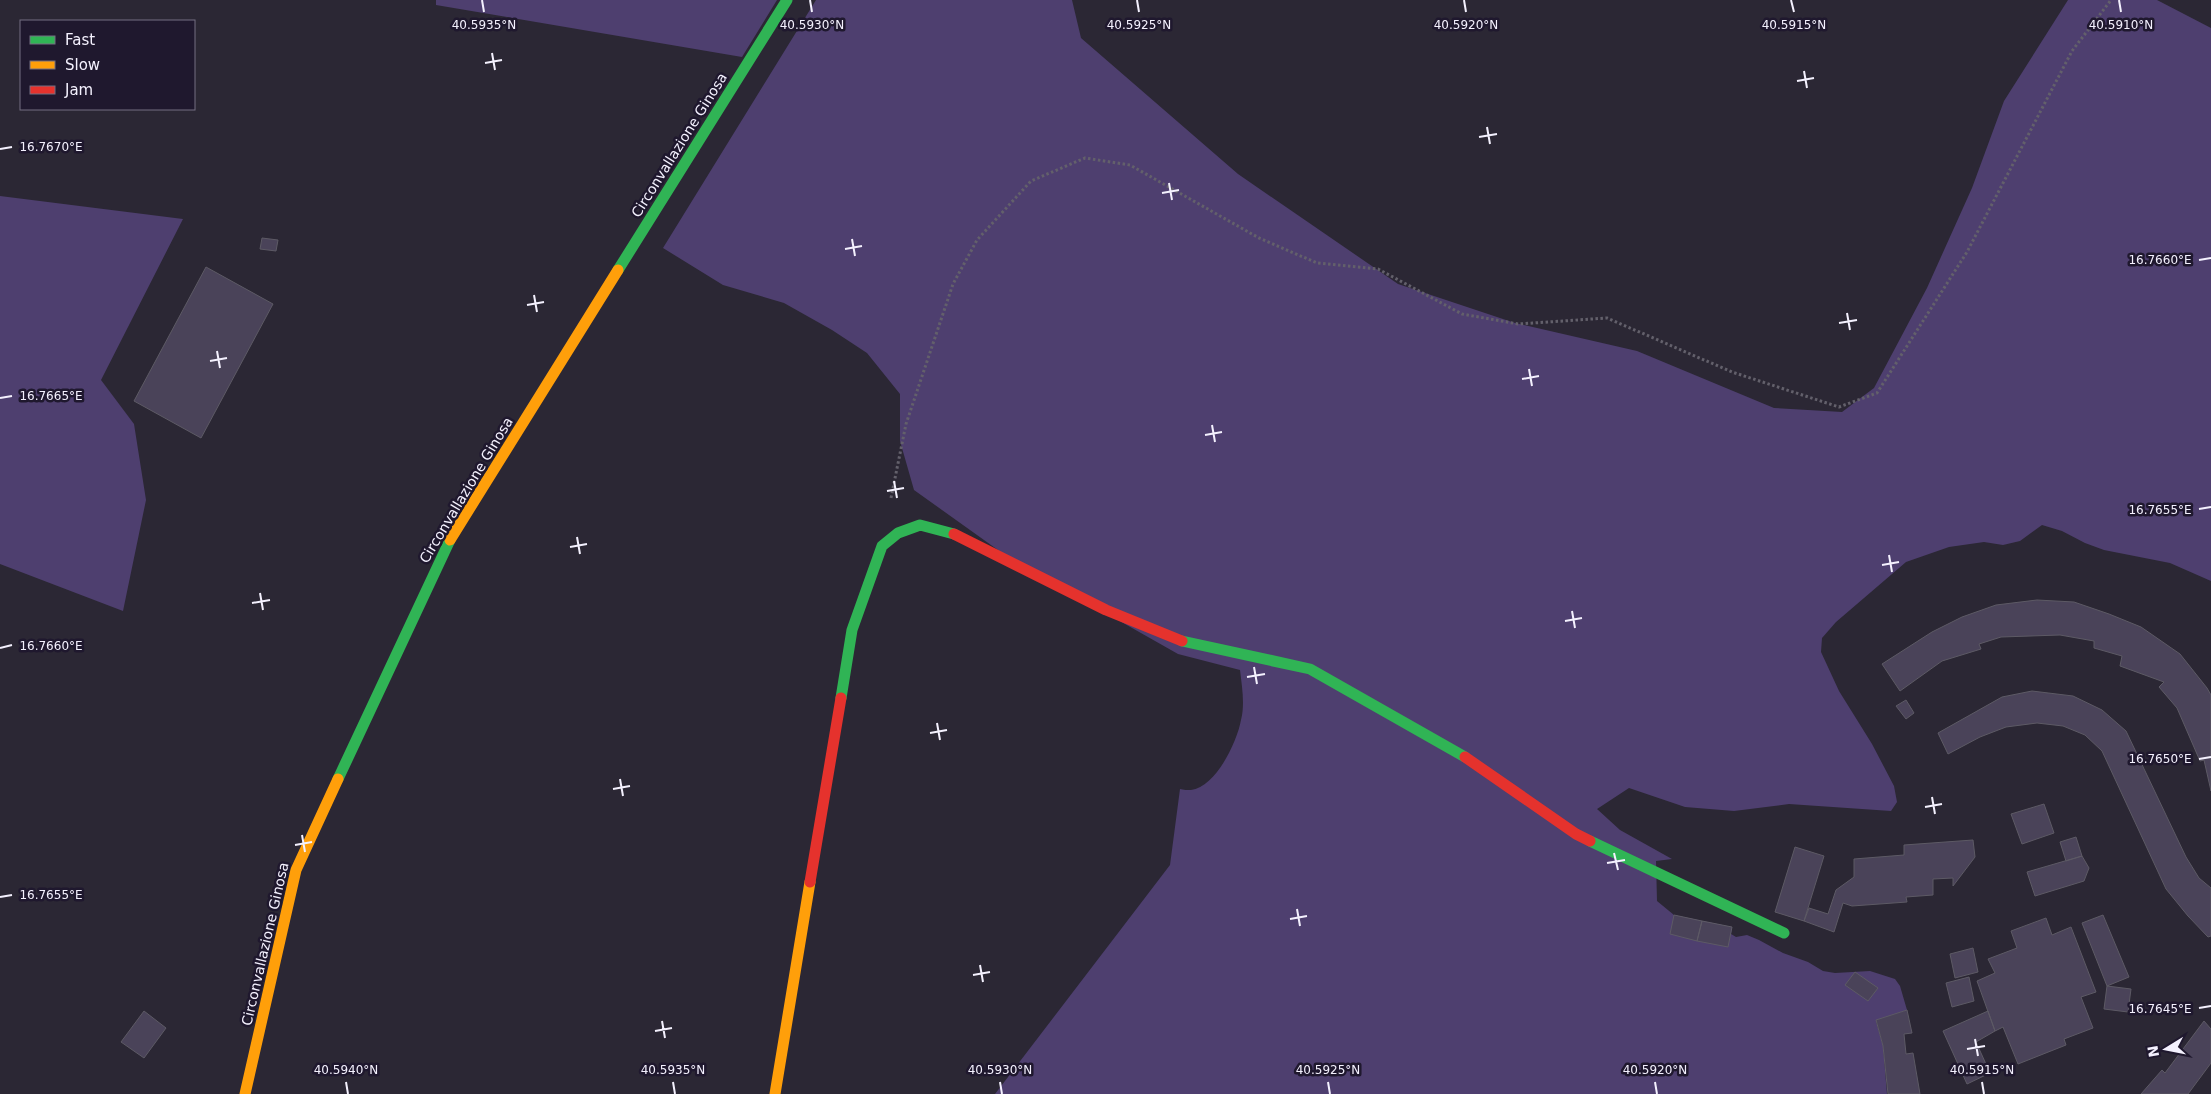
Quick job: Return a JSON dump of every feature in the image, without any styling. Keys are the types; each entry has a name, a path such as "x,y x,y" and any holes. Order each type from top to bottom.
{"street":[{"name":"Circonvallazione Ginosa","path":"245,1094 296,870 445,548 787,0"},
{"path":"775,1094 852,630 882,546 898,533 920,525 953,533 1106,610 1189,644 1310,669 1464,757 1576,834 1784,933"}],"path":[{"path":"891,499 906,424 953,284 977,240 1031,181 1085,158 1130,164 1258,238 1317,263 1378,270 1462,314 1518,324 1607,318 1732,372 1839,407 1877,392 1967,252 2072,51 2111,0"}],"shaded area":[{"path":"436,0 777,0 742,57 436,5"},
{"path":"816,0 1072,0 1081,38 1238,174 1398,284 1515,323 1637,351 1774,408 1842,412 1874,388 1927,288 1972,188 2004,101 2068,0 2157,0 2211,28 2211,581 2170,563 2104,550 2062,531 2042,525 2020,541 2003,545 1984,542 1949,547 1906,562 1836,622 1822,638 1821,652 1839,691 1872,744 1894,786 1897,802 1891,811 1789,804 1734,811 1685,807 1629,788 1597,809 1620,830 1672,859 1656,861 1657,901 1674,915 1732,927 1731,934 1736,937 1747,935 1783,953 1808,962 1823,971 1835,973 1870,971 1895,979 1900,986 1907,1010 1876,1021 1883,1046 1887,1094 995,1094 1170,865 1180,789 1191,790 1209,781 1224,762 1239,729 1243,708 1240,670 1178,654 1012,560 914,490 900,441 900,394 867,353 832,330 784,303 723,285 663,248"},
{"path":"0,196 183,219 101,380 134,424 146,500 123,611 0,564"}],"building":[{"path":"262,238 278,240 276,251 260,249"},
{"path":"206,267 273,304 201,438 134,401"},
{"path":"2037,600 2074,602 2109,614 2141,627 2180,654 2211,695 2211,791 2204,760 2200,761 2177,708 2159,687 2164,682 2120,666 2122,656 2094,648 2094,641 2060,635 2001,637 1979,644 1981,649 1942,661 1900,691 1882,664 1932,632 1962,617 1996,605"},
{"path":"2032,691 2073,696 2102,710 2126,731 2186,857 2199,878 2211,888 2211,936 2208,937 2166,889 2102,751 2085,735 2063,726 2037,723 2006,727 1980,737 1948,754 1938,733 2002,697"},
{"path":"1906,700 1914,713 1906,719 1896,706"},
{"path":"2044,804 2054,833 2022,844 2011,814"},
{"path":"2076,837 2082,856 2066,861 2060,842"},
{"path":"1973,840 1975,857 1953,886 1953,878 1933,879 1933,895 1906,897 1907,902 1852,906 1843,903 1834,932 1804,921 1809,908 1828,914 1836,890 1854,877 1854,859 1904,855 1904,845"},
{"path":"1795,847 1824,856 1804,921 1775,912"},
{"path":"2082,856 2089,868 2084,881 2035,896 2027,872"},
{"path":"1674,915 1702,921 1697,941 1670,934"},
{"path":"2103,915 2129,977 2107,986 2082,923"},
{"path":"2046,918 2052,935 2071,927 2096,992 2081,997 2093,1028 2064,1039 2066,1045 2018,1064 2003,1027 1995,1031 1977,981 1995,973 1988,959 2017,948 2011,931"},
{"path":"1702,921 1732,927 1728,947 1697,941"},
{"path":"1973,948 1978,972 1955,978 1950,954"},
{"path":"1855,972 1878,988 1868,1001 1845,985"},
{"path":"1969,977 1974,1001 1952,1007 1946,983"},
{"path":"2107,986 2131,989 2128,1012 2104,1009"},
{"path":"1907,1010 1912,1033 1904,1034 1906,1054 1913,1053 1920,1094 1888,1094 1883,1046 1876,1020"},
{"path":"144,1011 166,1028 144,1058 121,1042"},
{"path":"1988,1011 1995,1031 1976,1042 1990,1073 1967,1084 1943,1031"},
{"path":"2204,1021 2211,1029 2211,1063 2188,1094 2141,1094 2162,1070 2165,1073"}],"traffic: fast":[{"path":"618,270 787,0"},
{"path":"841,698 852,630 882,546 898,533 920,525 954,534"},
{"path":"338,779 450,540"},
{"path":"1182,641 1310,669 1465,757"},
{"path":"1590,841 1784,933"}],"traffic: slow":[{"path":"450,540 618,270"},
{"path":"245,1094 296,870 338,779"},
{"path":"775,1094 810,882"}],"traffic: jam":[{"path":"954,534 1106,610 1182,641"},
{"path":"810,882 841,698"},
{"path":"1465,757 1576,834 1590,841"}]}
